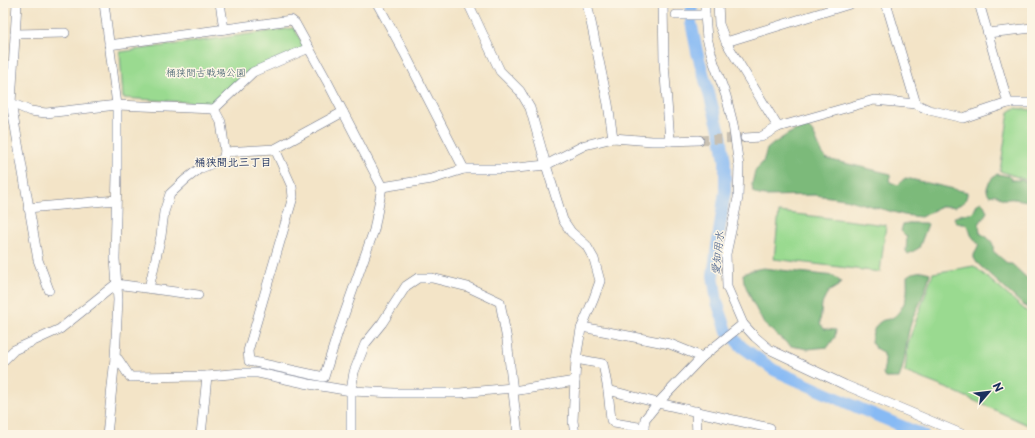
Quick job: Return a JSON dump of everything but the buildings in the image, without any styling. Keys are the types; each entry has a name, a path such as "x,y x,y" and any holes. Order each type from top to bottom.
{"street":[{"path":"17,3 7,104 38,260 49,290"},
{"path":"104,3 117,105 115,259 118,300 115,358 107,435"},
{"path":"220,3 224,29"},
{"path":"377,3 408,59 464,169"},
{"path":"469,3 500,71 520,91 530,108 563,220 571,232 586,245 594,259 600,282 581,329 576,359 573,421 575,435"},
{"path":"587,3 608,104 613,138"},
{"path":"663,3 664,64 670,140"},
{"path":"705,3 702,15 714,63 726,96 733,124 738,166 738,198 726,254 726,274 727,287 740,327 755,337 768,349 845,385 964,435"},
{"path":"718,3 720,24 726,42 778,127"},
{"path":"726,42 853,3"},
{"path":"886,3 916,104"},
{"path":"979,3 1008,102"},
{"path":"676,15 702,15"},
{"path":"109,45 291,20 295,23 382,187 374,230 338,332 324,377 249,360 248,351 293,197 292,187 275,149"},
{"path":"988,33 1032,28"},
{"path":"15,34 65,33"},
{"path":"7,104 30,111 46,113 117,105 214,109 253,72 309,48"},
{"path":"746,138 760,137 778,127 829,114 874,100 916,104 929,110 963,118 1008,102 1032,103"},
{"path":"149,288 161,236 164,212 170,194 199,169 223,159 224,152 221,122 214,109"},
{"path":"224,152 275,149 343,112"},
{"path":"382,187 432,179 464,169 507,169 546,166 586,145 613,138 652,141 699,140"},
{"path":"28,208 116,200"},
{"path":"351,435 351,390 354,372 365,344 382,323 406,286 418,278 432,278 468,287 500,302 507,340 518,435"},
{"path":"3,361 14,350 60,329 116,284 198,295"},
{"path":"582,327 670,344 702,357"},
{"path":"576,359 603,364 608,390 610,420 614,423 644,432 645,419 658,402 702,357 740,327"},
{"path":"115,358 118,359 130,377 208,376 258,373 310,384 351,390 395,393 460,393 512,390 575,381"},
{"path":"200,435 208,376"},
{"path":"608,390 770,428"},
{"path":"696,411 697,435"}],"green space":[{"name":"桶狭間古戦場公園","path":"294,28 306,50 253,70 216,104 123,98 120,52"},
{"path":"1015,108 1032,110 1032,182 1000,171 1009,112"},
{"path":"805,126 811,130 815,136 821,151 827,159 891,174 889,179 890,182 898,185 903,179 906,178 967,192 965,201 955,207 940,207 921,217 904,215 845,199 815,195 765,196 753,192 752,184 755,171 763,162 767,149 788,134"},
{"path":"997,174 1009,176 1012,180 1022,180 1032,185 1032,199 1027,201 1005,199 997,195 990,196 987,192 987,187 990,181"},
{"path":"982,202 987,212 979,224 980,233 992,242 993,251 1008,264 1012,264 1032,283 1032,312 977,263 974,255 979,245 971,235 969,228 965,224 958,223 954,218 964,214 971,214 977,204"},
{"path":"779,212 886,225 880,272 774,259"},
{"path":"903,224 928,224 919,248 908,254 906,251 907,237 901,231"},
{"path":"974,266 1032,316 1032,427 951,390 905,372 908,343 933,273"},
{"path":"763,268 834,276 841,282 838,286 828,292 822,304 820,323 824,329 836,330 835,337 828,347 808,349 791,346 764,324 744,282 743,274"},
{"path":"922,271 930,273 908,334 902,371 899,378 885,378 883,373 885,363 884,358 882,352 875,348 871,342 872,336 878,324 883,320 894,317 902,307 907,296 907,276 912,273"}],"waterway":[{"name":"愛知用水","path":"692,3 691,22 697,52 721,136 725,161 725,191 713,275 717,302 727,331 742,347 774,370 923,435"}],"tunnel":[{"path":"699,140 742,138"}],"district":[{"name":"桶狭間北三丁目","path":"233,161"}]}
